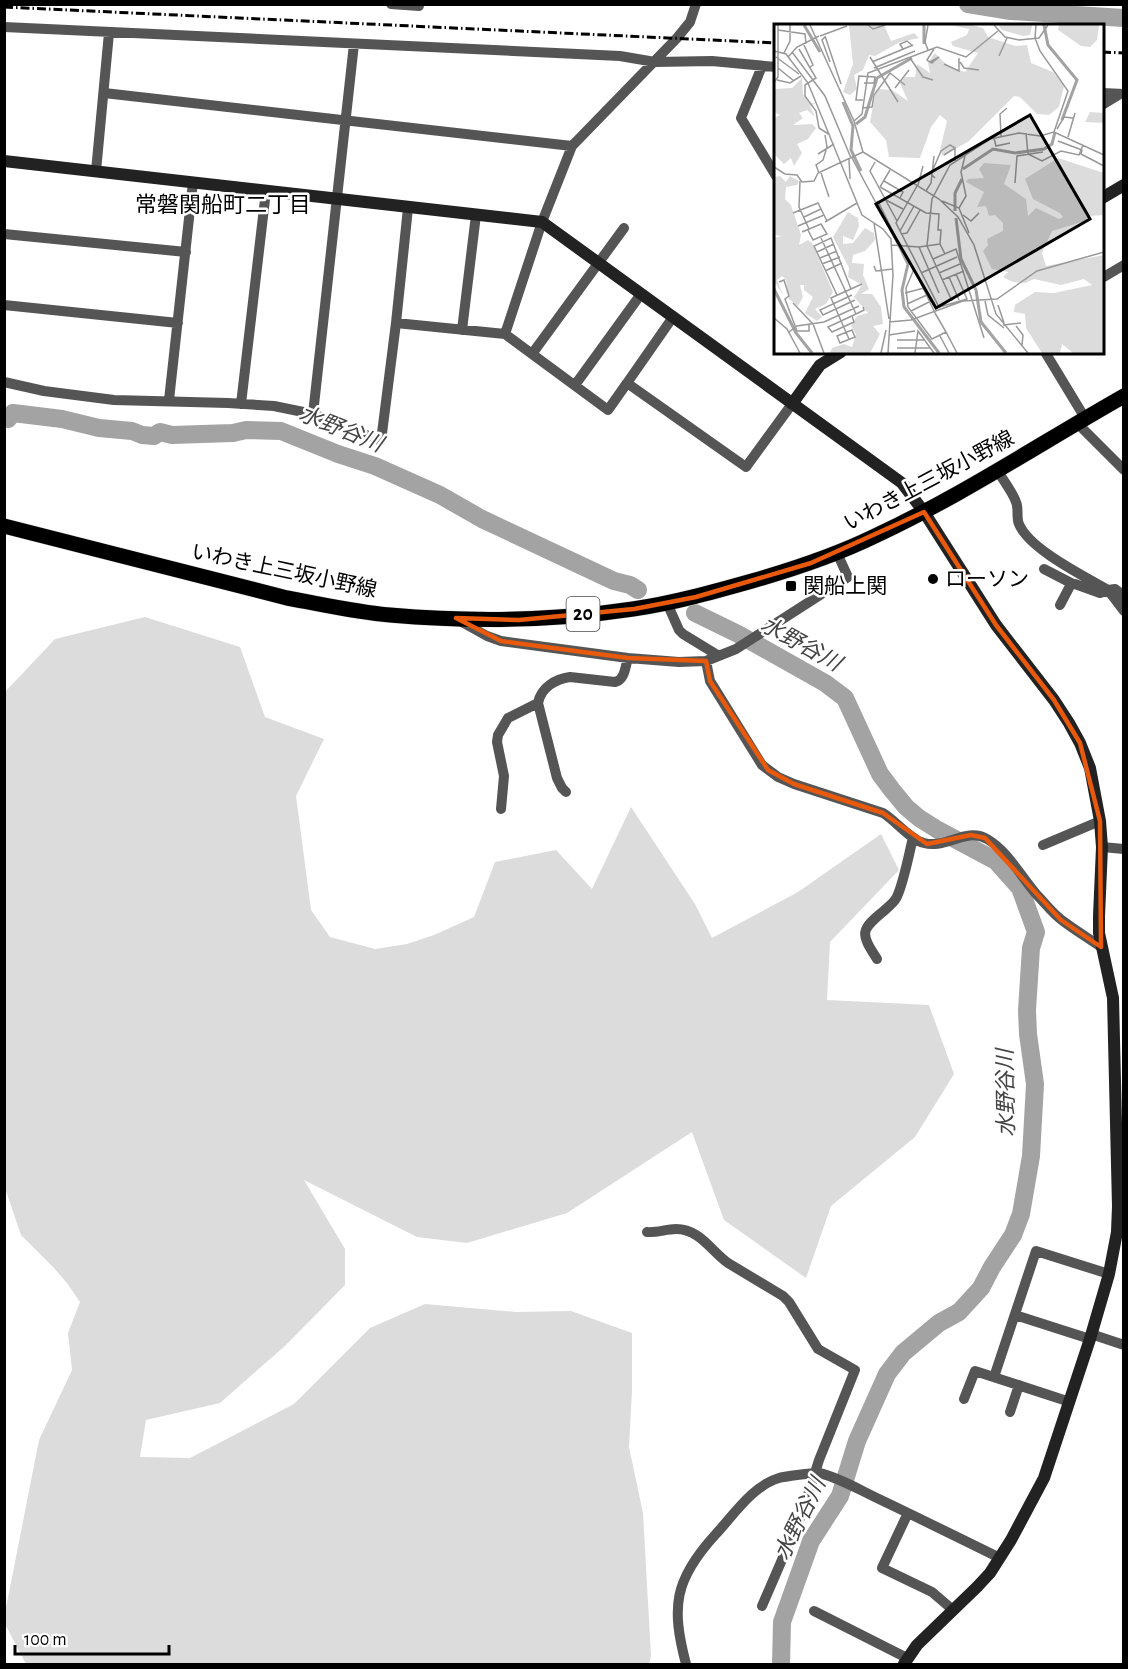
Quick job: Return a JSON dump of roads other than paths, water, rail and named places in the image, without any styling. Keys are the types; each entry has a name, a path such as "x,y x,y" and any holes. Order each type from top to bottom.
{"main road":[{"name":"いわき上三坂小野線","path":"4,526 287,598 388,615 519,620 634,609 696,597 784,572 837,553 924,512 1124,396"}],"street":[{"path":"391,4 419,6 419,4"},
{"path":"505,334 542,222 572,146 677,38 690,22 695,9"},
{"path":"4,27 620,56 655,62 712,60 774,67"},
{"path":"96,171 110,33"},
{"path":"313,414 354,44"},
{"path":"762,66 741,118 774,173"},
{"path":"104,93 572,146"},
{"path":"1104,93 1122,94"},
{"path":"1104,104 1122,94"},
{"path":"4,161 542,222 902,483 924,512 996,626 1054,700 1069,723 1090,768 1100,821 1101,947 1113,998 1118,1206 1117,1232 1109,1274 1044,1478 1000,1558 977,1587 917,1645 906,1661 814,1611"},
{"path":"170,400 193,182"},
{"path":"1104,197 1124,185"},
{"path":"241,404 266,191"},
{"path":"4,382 44,391 114,400 170,400 274,406 313,414 381,441 408,208"},
{"path":"462,330 476,215"},
{"path":"532,354 624,228"},
{"path":"4,234 186,252"},
{"path":"1104,277 1124,265"},
{"path":"575,385 641,294"},
{"path":"4,305 178,323"},
{"path":"396,323 505,334 608,410 673,317"},
{"path":"627,383 746,467 820,365 839,354"},
{"path":"1046,354 1081,421 1124,470"},
{"path":"997,470 1018,504 1019,525 1025,535 1038,548 1108,590 1124,611"},
{"path":"456,618 487,636 501,641 628,658 679,662 706,661 736,649 848,577 837,553"},
{"path":"1044,570 1073,584 1100,593 1115,589 1124,596"},
{"path":"1060,605 1073,584"},
{"path":"667,603 679,630 719,657"},
{"path":"567,792 557,778 538,703 540,697 545,689 564,678 620,681 628,658"},
{"path":"706,661 710,681 762,765 768,770 794,784 883,813 913,837 927,844 941,843 971,835 994,843 1026,883 1061,920 1101,947"},
{"path":"501,809 504,776 497,742 498,735 508,718 538,703"},
{"path":"1043,845 1100,821"},
{"path":"877,960 866,942 866,928 870,921 895,900 913,837"},
{"path":"1102,847 1124,849"},
{"path":"647,1232 683,1230 709,1244 722,1258 783,1296 818,1349 855,1370 819,1460 803,1511 762,1606"},
{"path":"994,1377 1036,1251 1109,1274"},
{"path":"1015,1315 1124,1345"},
{"path":"964,1399 975,1371 1070,1402"},
{"path":"1010,1413 1019,1385"},
{"path":"686,1665 681,1643 678,1605 681,1585 688,1569 698,1554 752,1495 779,1478 816,1472 845,1483 1000,1558"},
{"path":"908,1513 882,1568 932,1592 953,1610"}],"waterway":[{"path":"968,4 1011,11 1124,18"},
{"name":"水野谷川","path":"4,418 8,419 13,413 62,419 99,428 154,436 160,432 172,435 233,433 246,430 281,431 375,466 440,495 482,519 638,590"},
{"name":"水野谷川","path":"695,613 738,634 825,683 845,698 880,774 892,790 919,818 996,861 1020,888 1036,932 1031,948 1027,1010 1035,1084 1031,1156 1021,1214 1013,1235 981,1288 959,1312 939,1323 903,1353 887,1374 857,1441 840,1496 811,1541 782,1622 781,1664"}],"railway":[{"path":"4,7 774,43"},
{"path":"1104,52 1124,53"}],"place":[{"name":"ローソン","path":"933,579"},
{"name":"関船上関","path":"791,586"}],"district":[{"name":"常磐関船町二丁目","path":"223,205"}]}
